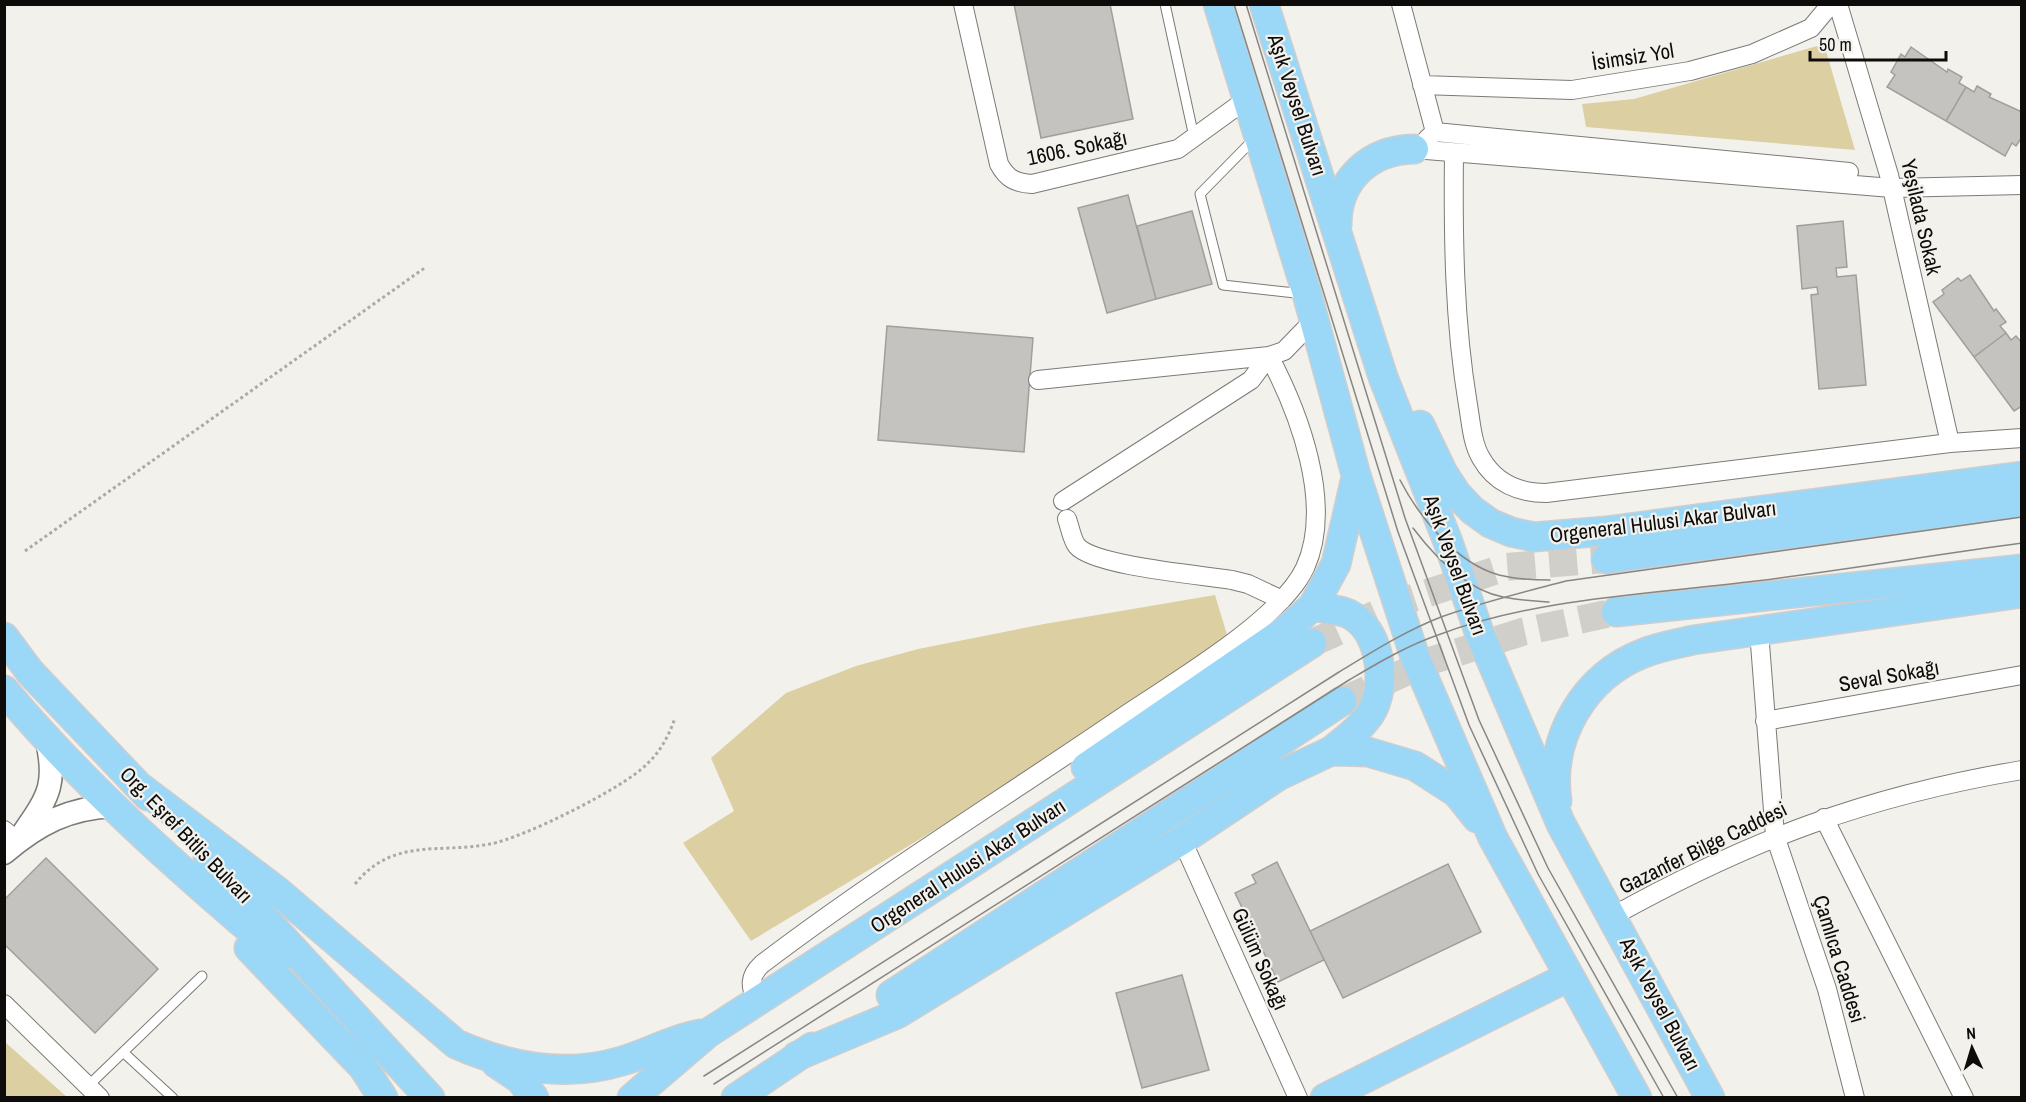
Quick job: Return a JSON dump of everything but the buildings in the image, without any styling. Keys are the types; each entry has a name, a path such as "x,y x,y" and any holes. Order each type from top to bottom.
{"main road":[{"path":"1218,4 1310,307 1356,475 1415,657 1493,838 1637,1098"},
{"name":"Aşık Veysel Bulvarı","path":"1264,4 1383,377 1448,542 1479,632 1561,824 1710,1098"},
{"path":"1274,4 1293,92"},
{"path":"1337,228 1339,201 1352,177 1380,155 1424,141"},
{"name":"Orgeneral Hulusi Akar Bulvarı","path":"1383,377 1409,401 1443,473 1456,494 1472,510 1491,523 1534,537 1606,531 2022,476"},
{"path":"765,998 836,938 1286,630 1313,606 1336,564 1356,475"},
{"name":"Orgeneral Hulusi Akar Bulvarı","path":"1606,559 2022,502"},
{"path":"1616,612 2022,569"},
{"path":"1561,824 1554,778 1563,732 1588,691 1613,669 1643,653 1693,640 2022,593"},
{"path":"797,1056 897,1014 1182,840 1278,776 1331,751 1350,735 1373,709 1382,672 1370,635 1349,614 1313,606"},
{"name":"Org. Eşref Bitlis Bulvarı","path":"4,637 30,672 252,902 430,1098"},
{"name":"Orgeneral Hulusi Akar Bulvarı","path":"632,1098 708,1033 1312,643"},
{"name":"Org. Eşref Bitlis Bulvarı","path":"4,690 46,737 114,806 210,896 370,1031"},
{"path":"736,1098 1342,701"},
{"path":"1331,751 1368,752 1415,766 1457,793 1493,838"},
{"path":"136,784 276,890 449,1038 520,1079 534,1098"},
{"path":"210,896 241,940 363,1067 383,1098"},
{"path":"1325,1098 1568,977"},
{"path":"487,1058 556,1070 591,1067 620,1062 679,1038 708,1033"}],"street":[{"name":"1606. Sokağı","path":"963,4 999,164 1011,180 1032,184 1178,148 1247,99"},
{"path":"1401,4 1422,85 1424,141"},
{"name":"İsimsiz Yol","path":"1422,85 1572,90 1690,71 1752,54 1811,28 1831,4"},
{"name":"Yeşilada Sokak","path":"1838,4 1891,181 1950,443"},
{"path":"1424,141 1891,181 2022,180"},
{"path":"1424,141 1454,153 1891,181 2022,185"},
{"path":"1454,153 1456,294 1475,446 1485,465 1505,483 1522,491 1546,493 1950,443 2022,438"},
{"path":"1038,380 1269,356 1284,351 1310,307"},
{"path":"1063,501 1251,380 1269,356"},
{"path":"765,998 752,990 753,972 775,954 939,839 1211,657 1282,600 1304,568 1311,549 1313,498 1310,465 1300,424 1269,356"},
{"path":"1067,519 1076,545 1089,554 1110,560 1232,580 1248,584 1282,600"},
{"name":"Çamlıca Caddesi","path":"1759,631 1775,836 1827,990 1855,1098"},
{"name":"Seval Sokağı","path":"1765,721 2022,675"},
{"path":"9,841 46,800 52,782 52,760 46,737"},
{"name":"Gazanfer Bilge Caddesi","path":"1613,916 1702,868 1775,836 1824,818 1899,795 2022,770"},
{"path":"9,841 61,814 87,807 114,806"},
{"path":"1824,818 1964,1098"},
{"name":"Gülüm Sokağı","path":"1182,840 1298,1098"},
{"path":"4,1004 94,1092"}],"lane":[{"path":"1165,4 1194,136"},
{"path":"1258,135 1200,195 1222,285 1310,307"},
{"path":"94,1092 123,1052 202,976"},
{"path":"123,1052 173,1098"}],"path":[{"path":"25,551 426,267"},
{"path":"355,884 370,868 405,852 422,848 472,847 519,836 624,782 656,754 675,718"}],"shaded area":[{"path":"1824,44 1855,150 1586,127 1582,104 1634,99"},
{"path":"1215,595 1232,651 751,941 683,843 734,811 711,758 786,693 856,666 918,649 1044,624"},
{"path":"5,1042 67,1097 5,1097"}],"tunnel":[{"path":"1312,643 1407,600 1506,567 1606,559"},
{"path":"1342,701 1430,661 1522,632 1616,612"}],"tram line":[{"path":"1234,4 1398,532 1469,725 1538,874 1664,1098"},
{"path":"1246,4 1405,518 1479,720 1548,868 1678,1098"},
{"path":"1400,480 1428,523 1440,537 1468,560 1499,575 1550,580"},
{"path":"704,1076 1339,672 1389,642 1441,617 1566,581 2022,517"},
{"path":"1413,528 1441,561 1476,587 1503,597 1549,602"},
{"path":"714,1084 1349,680 1392,655 1426,639 1476,623 1554,605 1789,577 2022,543"}]}
